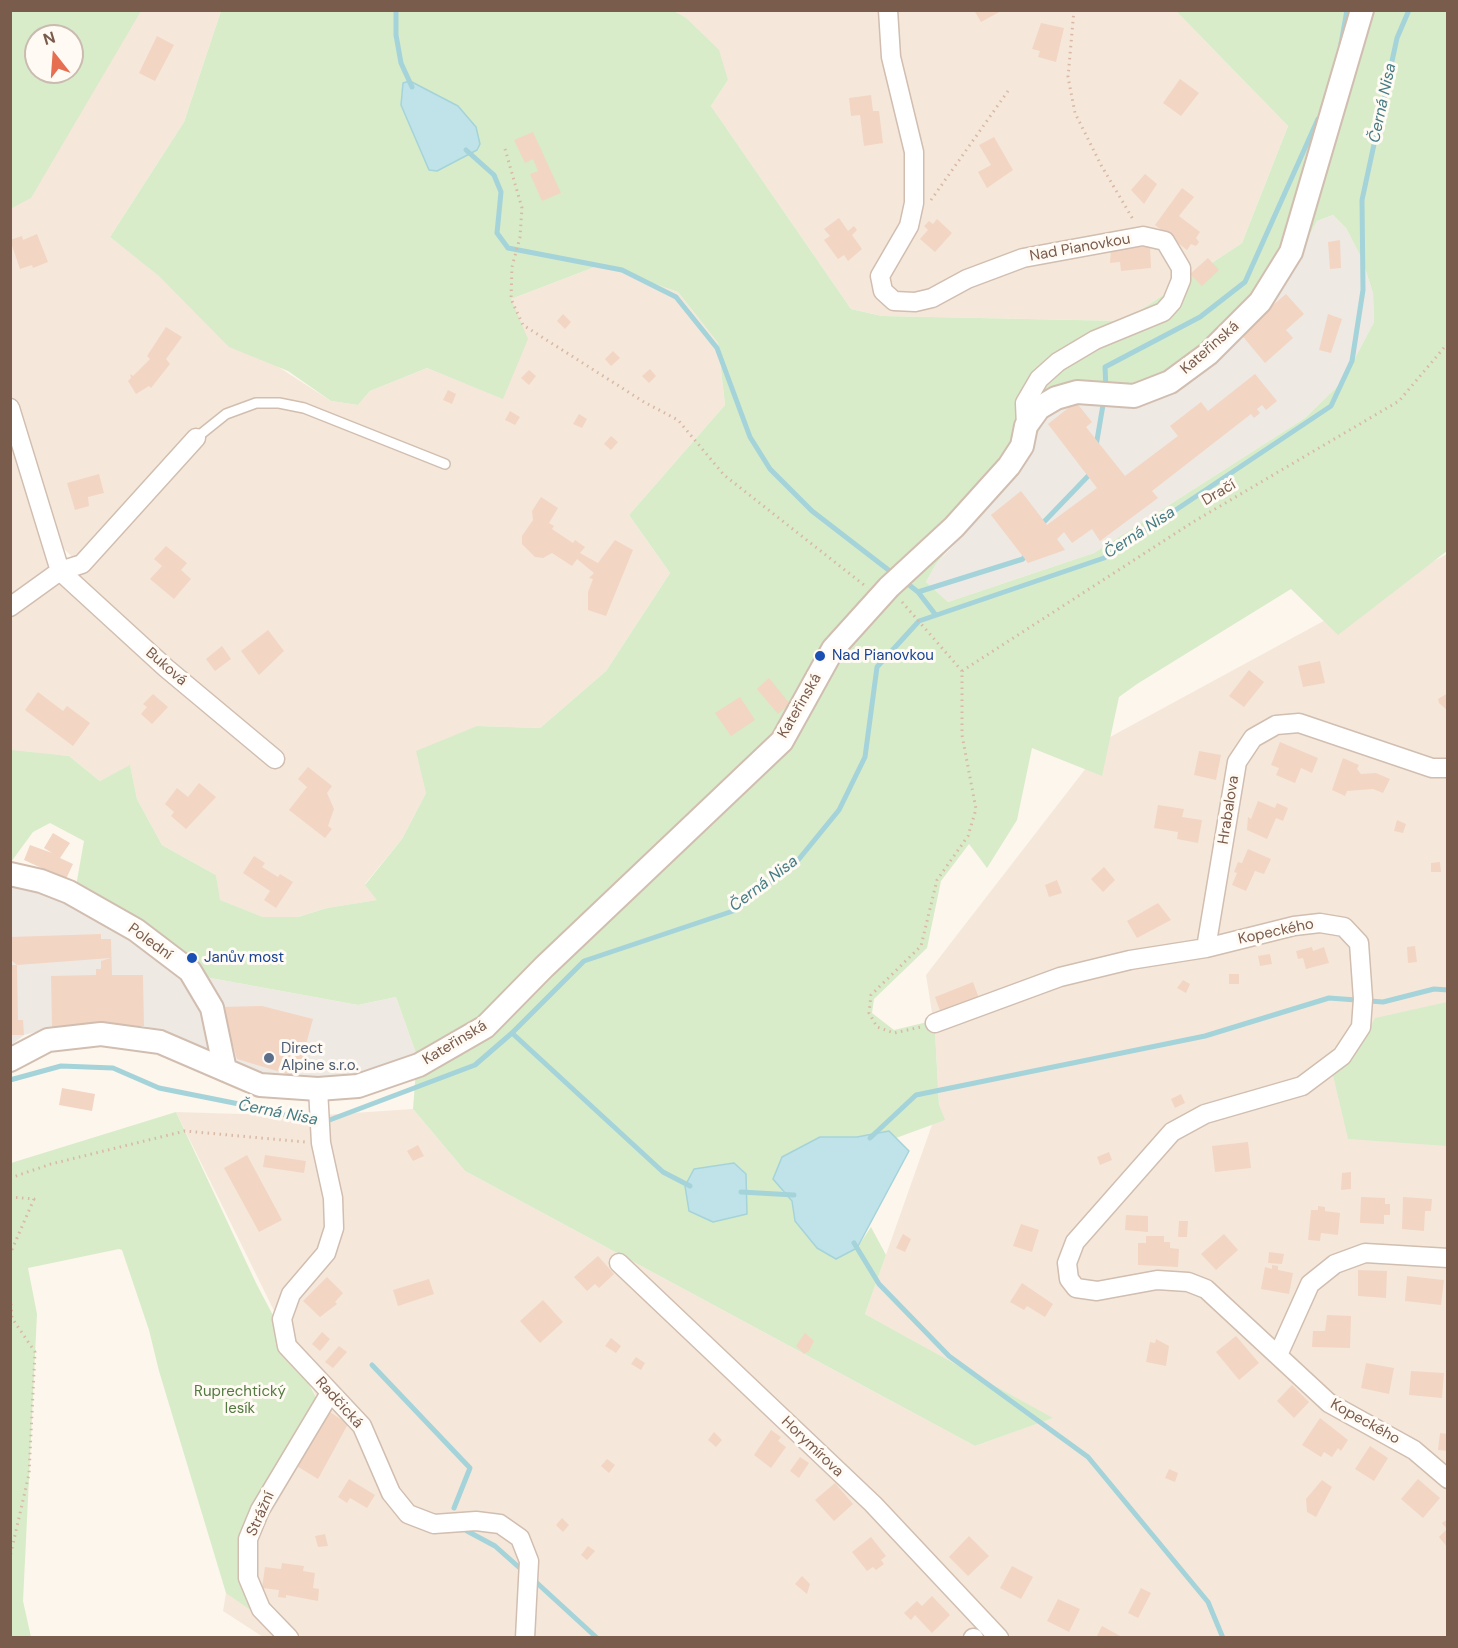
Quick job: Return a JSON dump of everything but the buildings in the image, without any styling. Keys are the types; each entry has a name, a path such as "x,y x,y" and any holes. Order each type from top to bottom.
{"street":[{"name":"Nad Pianovkou","path":"888,10 891,57 914,152 914,203 909,226 880,276 883,291 894,302 915,302 932,298 967,279 1023,258 1143,237 1165,241 1175,254 1181,268 1181,280 1172,302 1163,312 1095,340 1058,362 1039,379 1025,403 1026,426"},
{"name":"Kateřinská","path":"10,1060 48,1040 101,1034 160,1042 260,1085 319,1100 419,1065 485,1028 544,967 782,741 833,649 879,597 954,527 1009,466 1022,446 1026,426 1039,408 1056,398 1077,392 1134,396 1170,382 1208,354 1260,302 1291,252 1362,10"},
{"path":"10,408 60,571"},
{"path":"10,607 60,571 82,564 102,545 196,438"},
{"name":"Buková","path":"60,571 166,668 275,759"},
{"name":"Hrabalova","path":"1206,948 1237,762 1253,738 1276,725 1299,723 1432,768 1448,768"},
{"name":"Polední","path":"10,874 41,881 69,892 136,930 190,971 212,1008 225,1070"},
{"name":"Kopeckého","path":"936,1023 1060,977 1130,960 1206,948 1294,926 1320,922 1344,927 1359,944 1363,999 1361,1027 1342,1056 1302,1086 1205,1114 1172,1132 1075,1242 1067,1263 1069,1279 1076,1288 1097,1291 1157,1280 1188,1282 1206,1289 1329,1403 1414,1450 1448,1479"},
{"name":"Radčická","path":"319,1100 321,1143 333,1198 334,1228 326,1252 291,1294 282,1319 287,1346 362,1426 391,1492 408,1514 434,1524 476,1521 500,1524 519,1538 529,1562 525,1638"},
{"path":"1278,1355 1310,1284 1335,1264 1365,1253 1448,1258"},
{"name":"Horymírova","path":"619,1263 873,1504 999,1638"},
{"name":"Strážní","path":"289,1638 261,1609 248,1578 248,1539 260,1510 330,1393"}],"lane":[{"path":"196,438 226,414 256,403 279,403 304,408 445,464"}],"path":[{"path":"1074,10 1068,77 1075,113 1101,165 1143,237"},
{"path":"944,184 1008,91"},
{"path":"505,149 522,208 520,237 512,267 511,299 524,325 644,402 678,420 724,475 879,597"},
{"name":"Dračí","path":"962,671 1193,522 1399,401 1448,343"},
{"path":"906,608 962,671 962,735 976,809 968,836 937,880 921,946 871,996 869,1013 877,1027 894,1033 936,1023"},
{"path":"10,1178 51,1164 185,1131 321,1143"},
{"path":"10,1197 34,1199 10,1254"},
{"path":"10,1292 12,1318 35,1352 29,1474 10,1557"}],"shaded area":[{"path":"11,11 221,11 184,122 110,237 277,366 331,401 358,405 370,391 427,368 503,398 511,299 600,265 678,292 718,343 725,405 629,515 670,573 606,671 540,728 477,726 426,793 402,839 365,884 378,900 327,908 298,917 263,917 219,900 216,875 162,845 137,799 130,766 100,781 69,756 11,752 11,612 46,585 88,572 63,548 11,398"},
{"path":"674,11 1176,11 1288,126 1242,243 1124,321 882,316 851,309 711,106 728,80 685,17"},
{"path":"1333,215 1346,228 1362,259 1373,293 1374,322 1343,381 1305,418 1094,553 948,602 926,582 936,564 964,534 1054,406 1307,239 1317,221"},
{"path":"10,428 50,558 48,573 10,599"},
{"path":"1447,554 1447,1637 263,1637 223,1611 226,1593 319,1402 176,1112 308,1116 413,1109 465,1171 975,1446 1052,1418 865,1314 939,1105 935,1031 926,975 1110,737"},
{"path":"10,880 38,885 205,977 358,1005 396,997 417,1056 332,1084 255,1075 187,1042 144,1026 52,1028 24,1035 11,1045"}],"green space":[{"path":"10,11 141,11 31,198 12,208"},
{"path":"221,11 674,11 685,17 719,50 728,80 711,106 851,309 882,316 1124,321 1242,243 1288,126 1176,11 1447,11 1447,551 1338,635 1291,589 1137,684 1119,697 1102,776 1032,748 1017,820 987,868 969,844 941,881 927,948 874,999 872,1013 894,1030 940,1019 935,1031 939,1105 945,1120 896,1138 889,1131 857,1137 820,1137 782,1191 793,1201 795,1221 817,1248 857,1248 871,1227 886,1255 865,1314 1053,1418 975,1446 465,1171 413,1109 417,1056 396,997 358,1005 205,977 76,886 84,841 50,823 33,832 11,862 11,750 69,756 100,781 130,765 137,799 162,845 216,875 220,900 263,917 298,917 327,908 377,900 365,885 402,839 426,793 416,751 477,726 540,728 606,671 670,573 629,515 725,405 718,343 678,292 600,265 511,299 528,339 503,399 427,368 370,391 358,405 331,401 288,371 229,347 159,276 110,237 184,122","holes":["410,81 458,106 422,154 415,137","1333,215 1346,228 1362,259 1373,293 1374,322 1343,381 1305,418 1094,553 948,602 926,582 936,564 1012,475 1054,406 1089,387 1175,389 1283,284 1317,221"]},
{"path":"1447,1002 1447,1146 1348,1139 1332,1071 1358,1049 1375,1018"},
{"name":"Ruprechtický lesík","path":"176,1112 256,1283 319,1403 239,1569 268,1622 226,1593 159,1371 149,1330 122,1250 119,1249 28,1268 37,1314 23,1601 31,1637 11,1638 11,1163"}],"water":[{"path":"410,81 458,106 476,127 480,144 477,150 437,171 429,170 401,105 403,83"},
{"path":"889,1131 909,1151 857,1248 836,1259 817,1248 795,1221 792,1201 773,1179 782,1157 820,1137 857,1137"},
{"path":"734,1163 746,1174 747,1214 713,1222 689,1211 685,1186 694,1169"}],"waterway":[{"path":"396,10 396,35 401,63 412,87"},
{"path":"1341,44 1347,10"},
{"name":"Černá Nisa","path":"10,1080 61,1066 113,1068 159,1088 254,1107 319,1124 475,1065 512,1033 584,961 736,910 799,859 839,810 865,757 877,667 919,621 1104,558 1331,406 1352,361 1363,290 1362,200 1397,38 1409,10"},
{"path":"1106,390 1105,367 1200,317 1245,282 1318,119"},
{"path":"466,150 494,175 501,192 497,233 508,248 622,270 676,297 717,348 750,437 770,469 812,511 895,575"},
{"path":"1096,446 1104,399"},
{"path":"1040,526 1091,473"},
{"path":"918,592 1023,559 1026,553"},
{"path":"903,580 918,592 935,614"},
{"path":"870,1138 916,1095 1205,1036 1329,998 1383,1002 1434,989 1448,990"},
{"path":"512,1033 663,1172 690,1186"},
{"path":"741,1192 794,1195"},
{"path":"854,1243 879,1284 949,1356 1088,1457 1208,1602 1223,1638"},
{"path":"372,1365 470,1468 454,1508"},
{"path":"467,1531 495,1546 522,1570"},
{"path":"537,1583 597,1638"}],"place":[{"name":"Nad Pianovkou","path":"820,656"},
{"name":"Janův most","path":"192,958"},
{"name":"Direct Alpine s.r.o.","path":"269,1058"}]}
